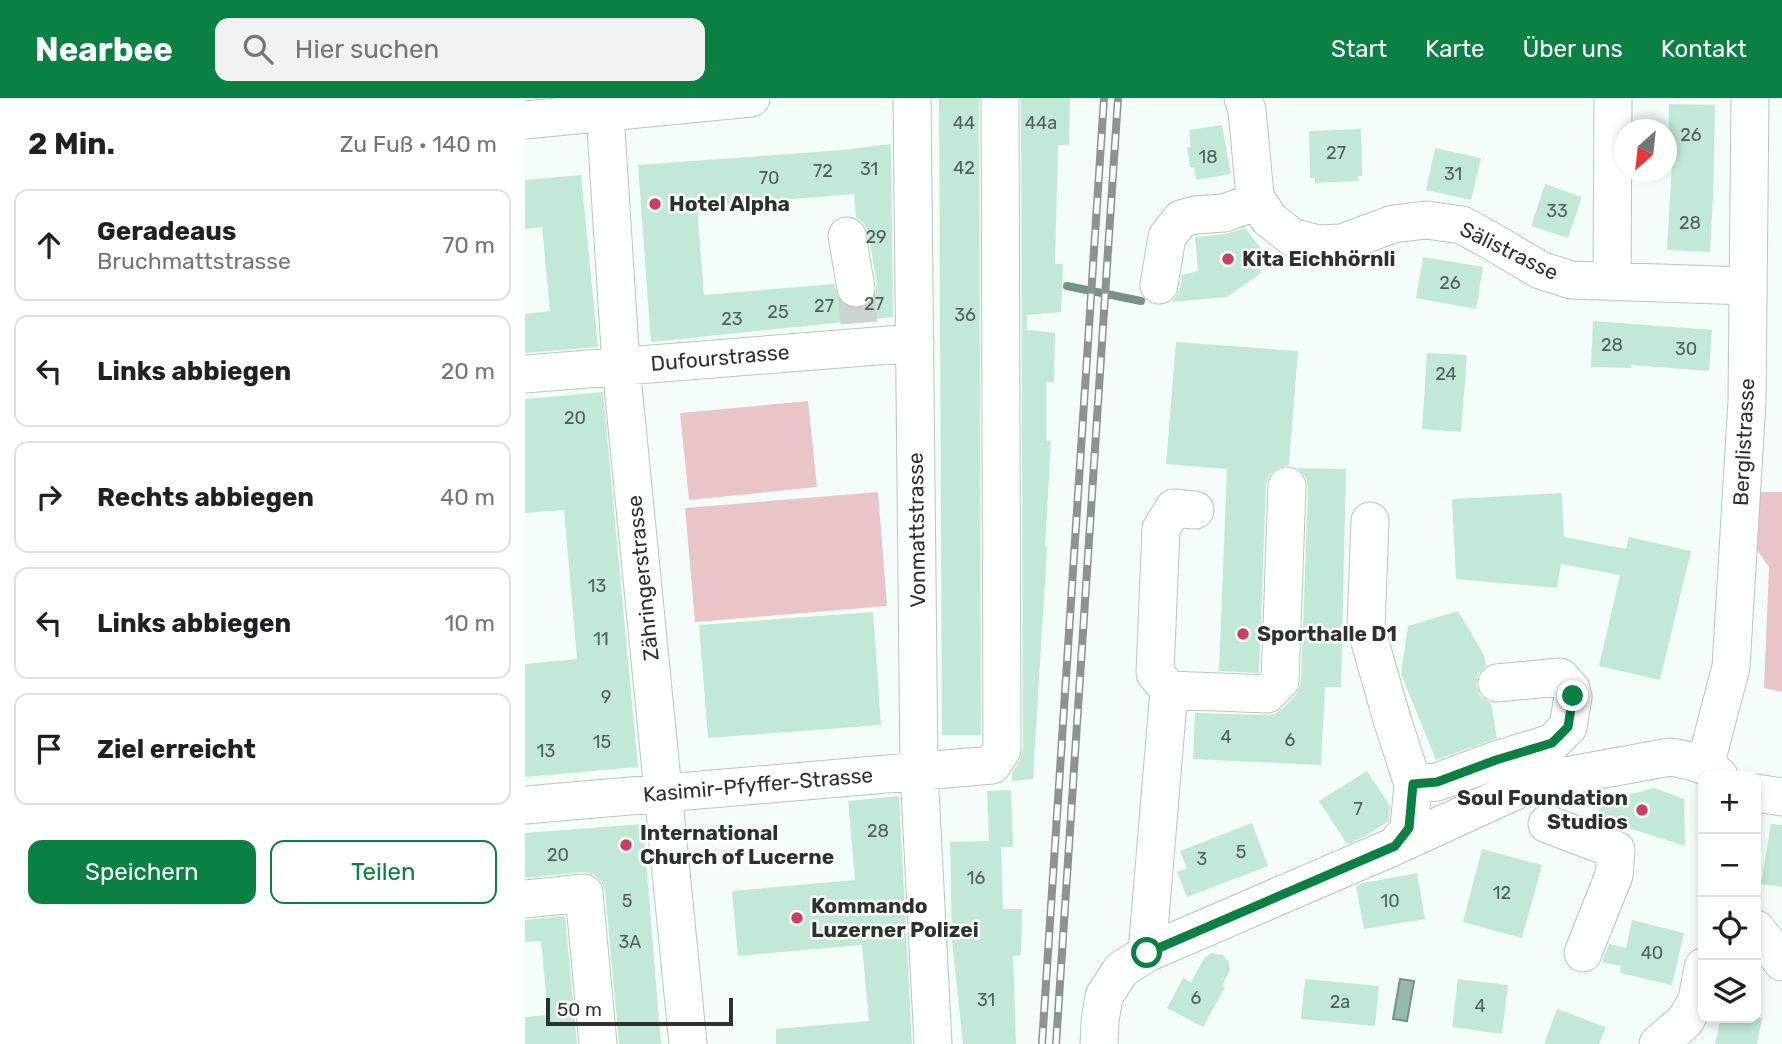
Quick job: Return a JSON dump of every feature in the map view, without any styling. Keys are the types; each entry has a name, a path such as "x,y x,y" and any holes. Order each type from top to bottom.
{"street":[{"path":"525,120 751,98"},
{"name":"Vonmattstrasse","path":"912,98 919,771 933,1044"},
{"name":"Kasimir-Pfyffer-Strasse","path":"525,805 992,765 1002,750 1000,98"},
{"path":"1159,285 1167,237 1181,219 1224,213 1258,201 1255,196 1247,110 1243,98"},
{"path":"1612,282 1613,98"},
{"name":"Berglistrasse","path":"1712,771 1734,716 1731,667 1745,428 1750,98"},
{"name":"Zähringerstrasse","path":"605,112 621,366 688,1044"},
{"name":"Sälistrasse","path":"1258,201 1269,219 1292,237 1318,244 1342,243 1393,224 1426,220 1462,225 1540,270 1571,280 1748,286"},
{"path":"847,236 859,319"},
{"name":"Dufourstrasse","path":"525,374 621,366 859,319 915,343"},
{"path":"1169,690 1267,694 1280,681 1287,486"},
{"path":"1147,953 1169,690 1155,673 1161,528 1174,508 1195,510"},
{"path":"1370,520 1366,628 1413,784 1409,828 1395,846"},
{"path":"1413,784 1437,782 1552,743 1568,727 1573,696 1571,689 1560,677 1497,683"},
{"path":"1099,1044 1104,996 1121,970 1147,953 1395,846 1490,801 1549,779 1670,757 1687,760 1712,771"},
{"path":"1549,779 1547,839 1616,850 1615,874 1583,953"},
{"path":"1761,794 1782,797"},
{"path":"525,899 584,893 598,1044"},
{"path":"1761,935 1782,962"},
{"path":"1658,1044 1685,1021 1698,991"}],"shaded area":[{"path":"808,401 817,487 689,500 680,413"},
{"path":"878,492 887,606 695,622 685,508"},
{"path":"1758,492 1782,492 1782,692 1764,688 1769,567 1755,547"},
{"path":"1400,979 1414,981 1407,1021 1393,1019"}],"building":[{"path":"939,98 979,98 981,735 942,735"},
{"path":"1021,98 1070,98 1069,145 1058,145 1055,264 1063,264 1061,312 1027,315 1027,330 1055,333 1054,382 1046,382 1046,441 1051,441 1033,779 1012,781 1012,773 1023,750"},
{"path":"1669,104 1715,105 1710,252 1667,250 1671,182 1677,182 1677,119 1669,119"},
{"path":"1222,125 1231,174 1196,180 1194,167 1190,167 1187,148 1191,147 1189,130"},
{"path":"1361,129 1362,176 1358,176 1359,181 1315,183 1315,178 1310,178 1309,131"},
{"path":"891,144 893,317 651,342 638,165","holes":["854,194 856,217 864,223 868,232 877,284 875,296 869,304 859,309 848,307 840,301 834,284 704,295 697,207"]},
{"path":"1435,148 1481,158 1471,200 1426,190"},
{"path":"581,175 598,347 525,353 525,314 550,311 542,227 525,229 525,180"},
{"path":"1545,184 1582,197 1568,238 1531,226"},
{"name":"Kita Eichhörnli","path":"1245,228 1261,248 1256,255 1264,264 1259,269 1262,272 1227,297 1172,302 1180,289 1182,275 1198,271 1195,237 1226,234"},
{"path":"1423,257 1483,267 1476,309 1416,298"},
{"path":"1593,321 1712,330 1709,371 1631,365 1631,368 1591,367"},
{"path":"1176,342 1298,351 1289,465 1277,468 1269,475 1266,485 1259,673 1219,671 1227,469 1166,464"},
{"path":"1427,353 1467,355 1461,432 1422,429"},
{"path":"603,392 638,767 525,777 525,664 577,659 564,510 525,513 525,399"},
{"path":"1297,468 1346,469 1341,687 1325,687 1321,765 1193,759 1195,713 1274,714 1295,696 1301,683 1308,487 1305,476"},
{"path":"1562,493 1564,537 1626,549 1629,537 1691,551 1660,680 1599,666 1620,575 1561,564 1557,588 1456,579 1452,499"},
{"path":"1458,611 1484,655 1486,665 1478,674 1476,686 1480,696 1491,703 1497,738 1436,760 1401,674 1408,626"},
{"path":"873,612 881,725 708,738 699,625"},
{"path":"1367,771 1390,806 1389,821 1347,844 1319,801"},
{"name":"Soul Foundation Studios","path":"1654,788 1684,799 1685,846 1597,818 1601,802"},
{"path":"1011,790 1013,847 1001,847 1003,909 1022,909 1021,955 1013,956 1016,1044 963,1044 952,941 950,842 989,841 987,791"},
{"path":"899,796 912,1044 776,1044 776,1029 869,1021 862,945 738,956 732,891 855,880 848,801"},
{"path":"1252,823 1268,866 1187,897 1177,872 1187,868 1180,851"},
{"path":"643,824 661,1044 619,1044 605,891 601,881 593,874 583,872 525,878 525,833"},
{"path":"1771,824 1782,825 1782,887 1761,884"},
{"path":"1482,849 1542,865 1522,938 1463,922"},
{"path":"1417,873 1425,919 1364,929 1356,886"},
{"path":"565,916 577,1044 525,1044 525,1017 548,1015 541,941 525,942 525,920"},
{"path":"1632,920 1684,933 1672,985 1620,973 1621,966 1602,962 1609,944 1626,948"},
{"path":"1212,953 1223,955 1229,962 1230,970 1222,986 1225,987 1203,1027 1167,1008 1183,978 1191,982 1205,957"},
{"path":"1305,979 1379,986 1375,1026 1301,1019"},
{"path":"1458,979 1508,985 1502,1034 1452,1027"},
{"path":"1557,1009 1606,1027 1599,1044 1544,1044"},
{"path":"1762,1018 1757,1044 1715,1044 1720,1023 1761,1023"}],"waterway":[{"path":"1067,286 1141,301"}],"tunnel":[{"path":"856,288 859,323"}],"railway":[{"path":"1042,1044 1104,98"},
{"path":"1056,1044 1118,98"}],"place":[{"name":"Hotel Alpha","path":"655,204"},
{"name":"Kita Eichhörnli","path":"1228,259"},
{"name":"Sporthalle D1","path":"1243,634"},
{"name":"Soul Foundation Studios","path":"1642,810"},
{"name":"International Church of Lucerne","path":"626,845"},
{"name":"Kommando Luzerner Polizei","path":"797,918"}],"route":[{"path":"1147,953 1395,846 1409,828 1413,784 1437,782 1552,743 1568,727 1573,696"}]}
